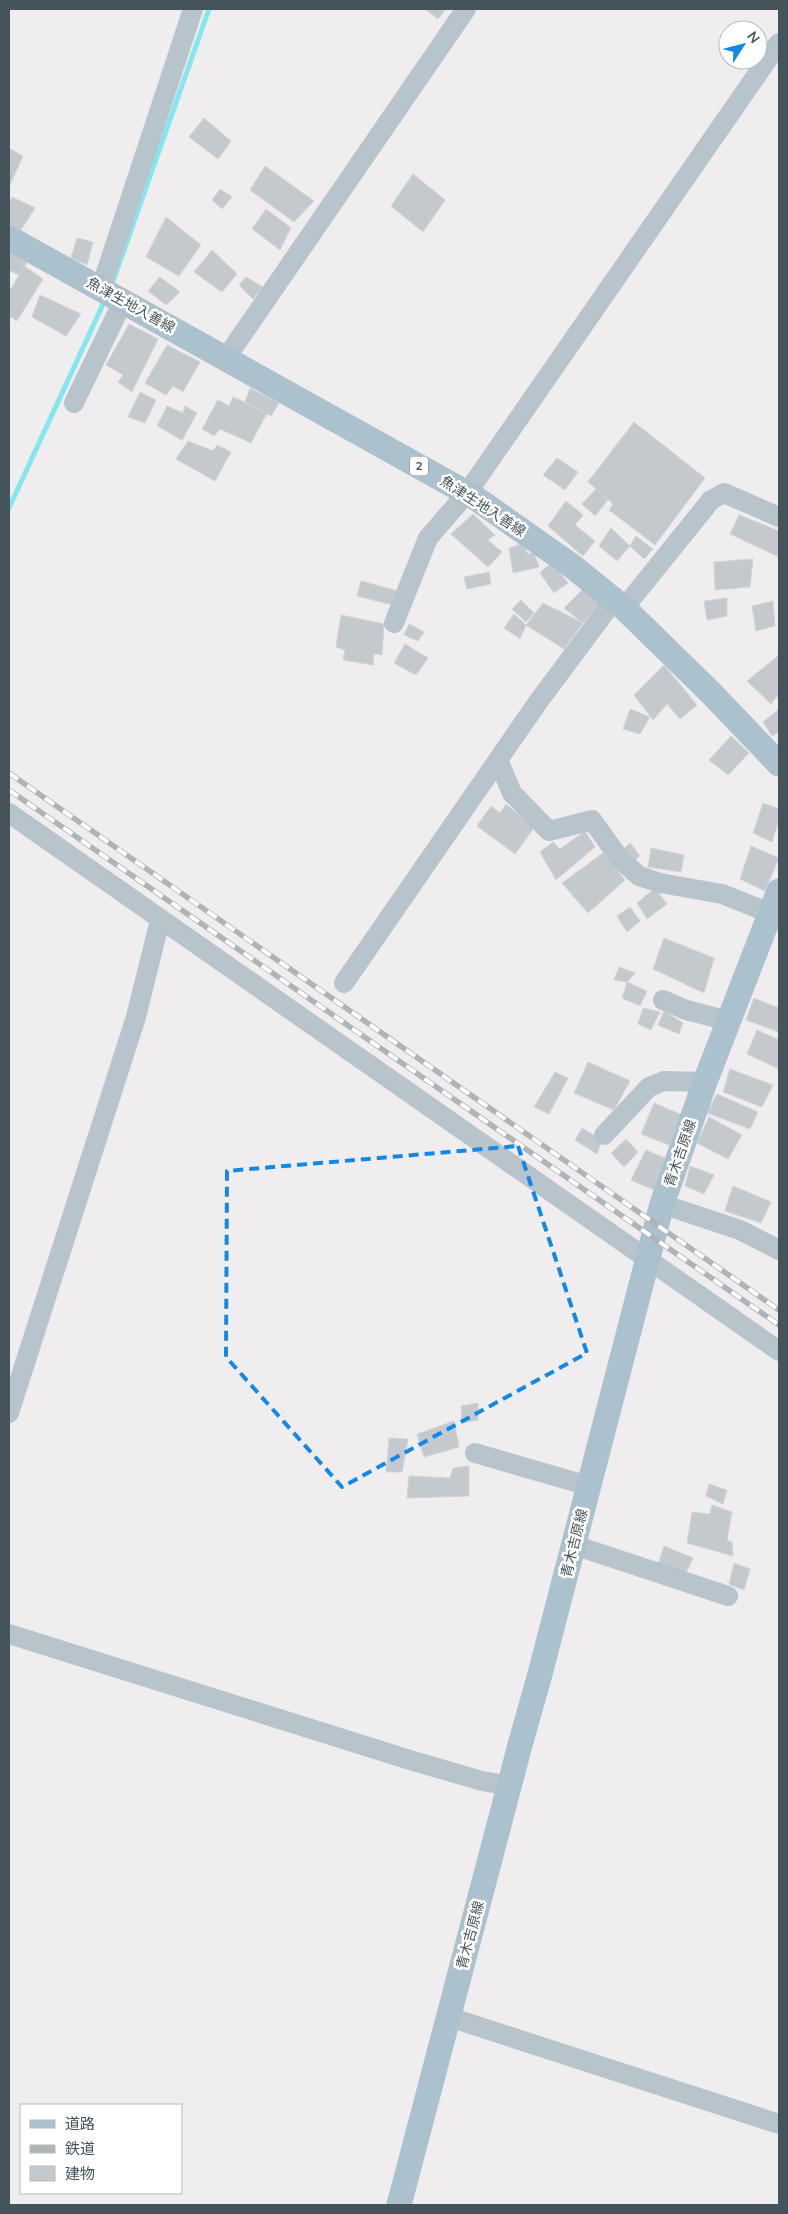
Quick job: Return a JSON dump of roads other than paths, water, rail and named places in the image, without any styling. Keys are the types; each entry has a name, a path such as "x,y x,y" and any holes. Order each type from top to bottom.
{"main road":[{"name":"魚津生地入善線","path":"9,238 467,493 572,566 619,604 710,692 779,764"},
{"name":"青木吉原線","path":"399,2205 574,1545 662,1204 705,1082 775,902"}],"street":[{"path":"101,288 193,9"},
{"path":"226,358 466,9"},
{"path":"394,623 428,538 467,493 779,43"},
{"path":"74,404 123,301"},
{"path":"344,983 538,702 619,604 711,500 724,493 779,518"},
{"path":"498,760 512,793 549,831 592,820 620,859 639,876 660,883 775,902"},
{"path":"9,813 779,1351"},
{"path":"9,1413 136,1017 160,920"},
{"path":"663,1000 686,1010 729,1021"},
{"path":"604,1134 649,1087 664,1082 705,1082"},
{"path":"662,1204 740,1230 779,1250"},
{"path":"475,1453 589,1486"},
{"path":"574,1545 728,1596"},
{"path":"9,1634 410,1760 510,1786"},
{"path":"449,2017 779,2124"}],"waterway":[{"path":"111,287 209,9"},
{"path":"9,508 105,300"}],"railway":[{"path":"9,773 779,1310"},
{"path":"9,790 779,1325"}]}
